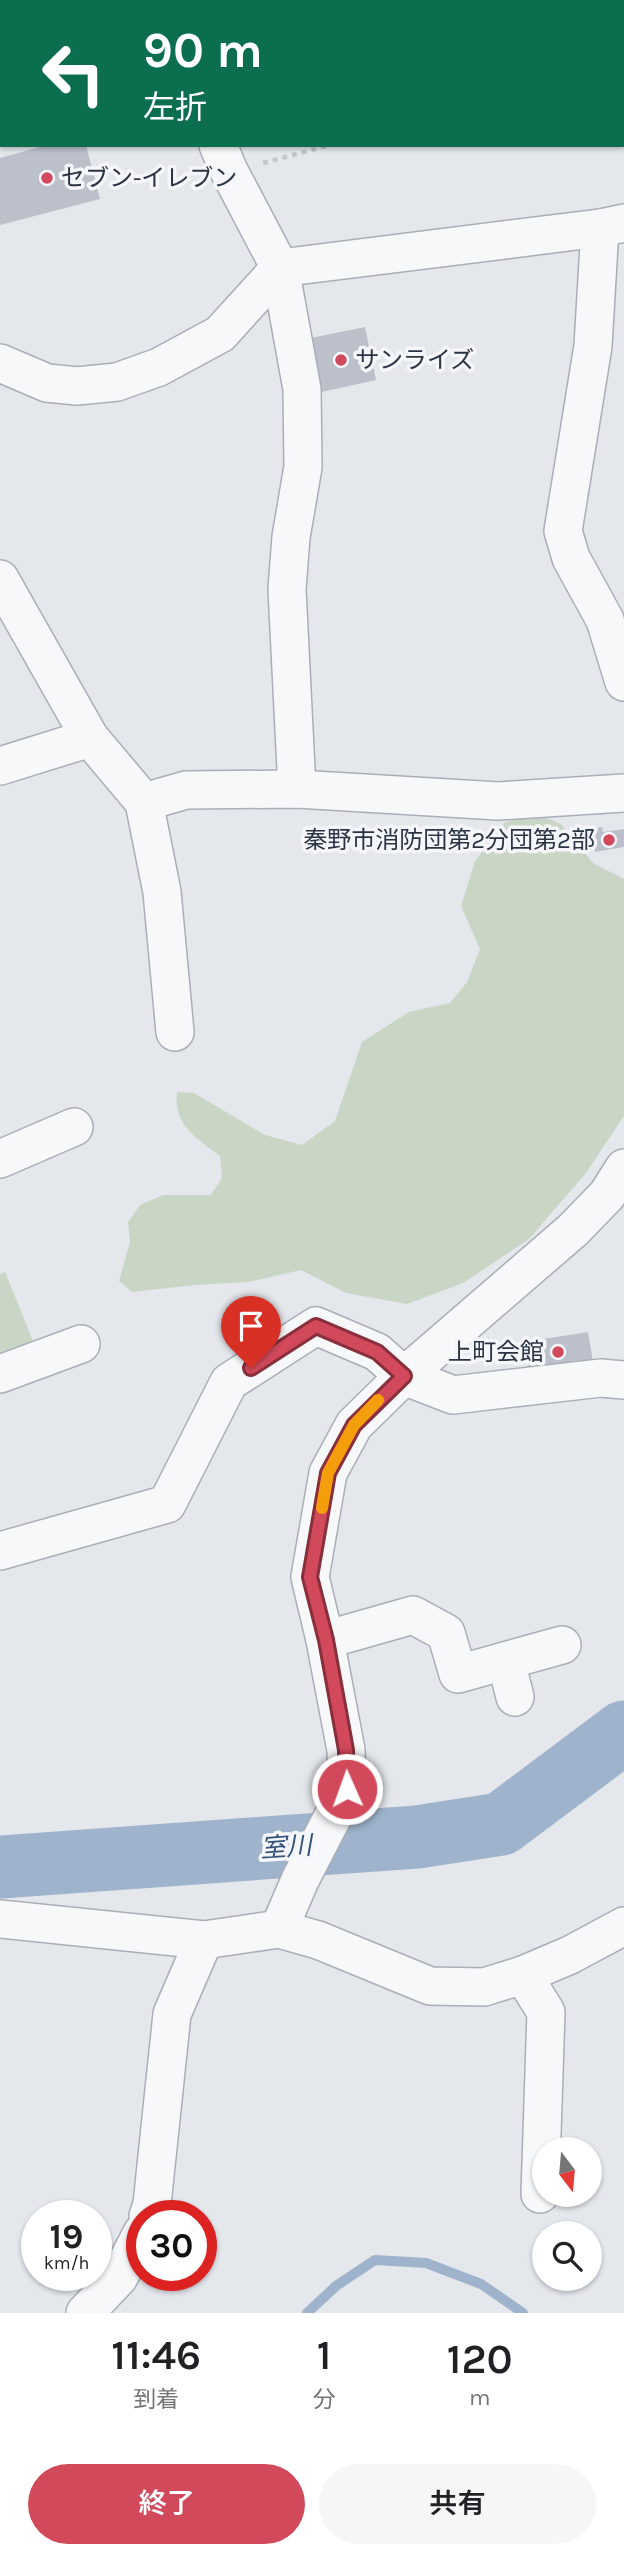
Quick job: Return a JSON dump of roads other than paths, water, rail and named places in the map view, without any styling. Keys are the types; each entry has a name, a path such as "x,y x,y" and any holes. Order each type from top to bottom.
{"street":[{"path":"223,158 280,268 302,389 303,467 292,537 288,590 296,789"},
{"path":"0,363 47,383 77,386 117,382 159,367 220,334 280,268 612,225 609,347 563,531 571,558 605,620 624,682"},
{"path":"0,579 90,738 144,802 162,892 175,1032"},
{"path":"0,766 90,738"},
{"path":"144,802 186,790 296,789 498,801 624,793"},
{"path":"0,1159 74,1127"},
{"path":"279,1928 300,1880 347,1789 346,1750 326,1640 310,1577 328,1473 354,1425 404,1376 573,1230 607,1195 624,1168"},
{"path":"0,1551 167,1504 229,1382 316,1326 377,1352 404,1376 453,1395 601,1378 624,1380"},
{"path":"0,1374 80,1344"},
{"path":"326,1640 413,1615 446,1633 458,1674 562,1646"},
{"path":"506,1661 515,1697"},
{"path":"0,1919 204,1940 279,1928 318,1940 430,1986 484,1987 523,1975 570,1955 624,1926"},
{"path":"152,2200 172,2014 204,1940"},
{"path":"523,1975 546,2012 542,2137"},
{"path":"85,2313 119,2277 126,2264"}],"waterway":[{"name":"室川","path":"0,1867 417,1837 501,1824 624,1732"},
{"path":"307,2313 336,2286 375,2260 426,2263 481,2284 523,2313"}],"place":[{"name":"セブン-イレブン","path":"47,178"},
{"name":"サンライズ","path":"341,360"},
{"name":"秦野市消防団第2分団第2部","path":"609,840"},
{"name":"上町会館","path":"558,1352"}]}
